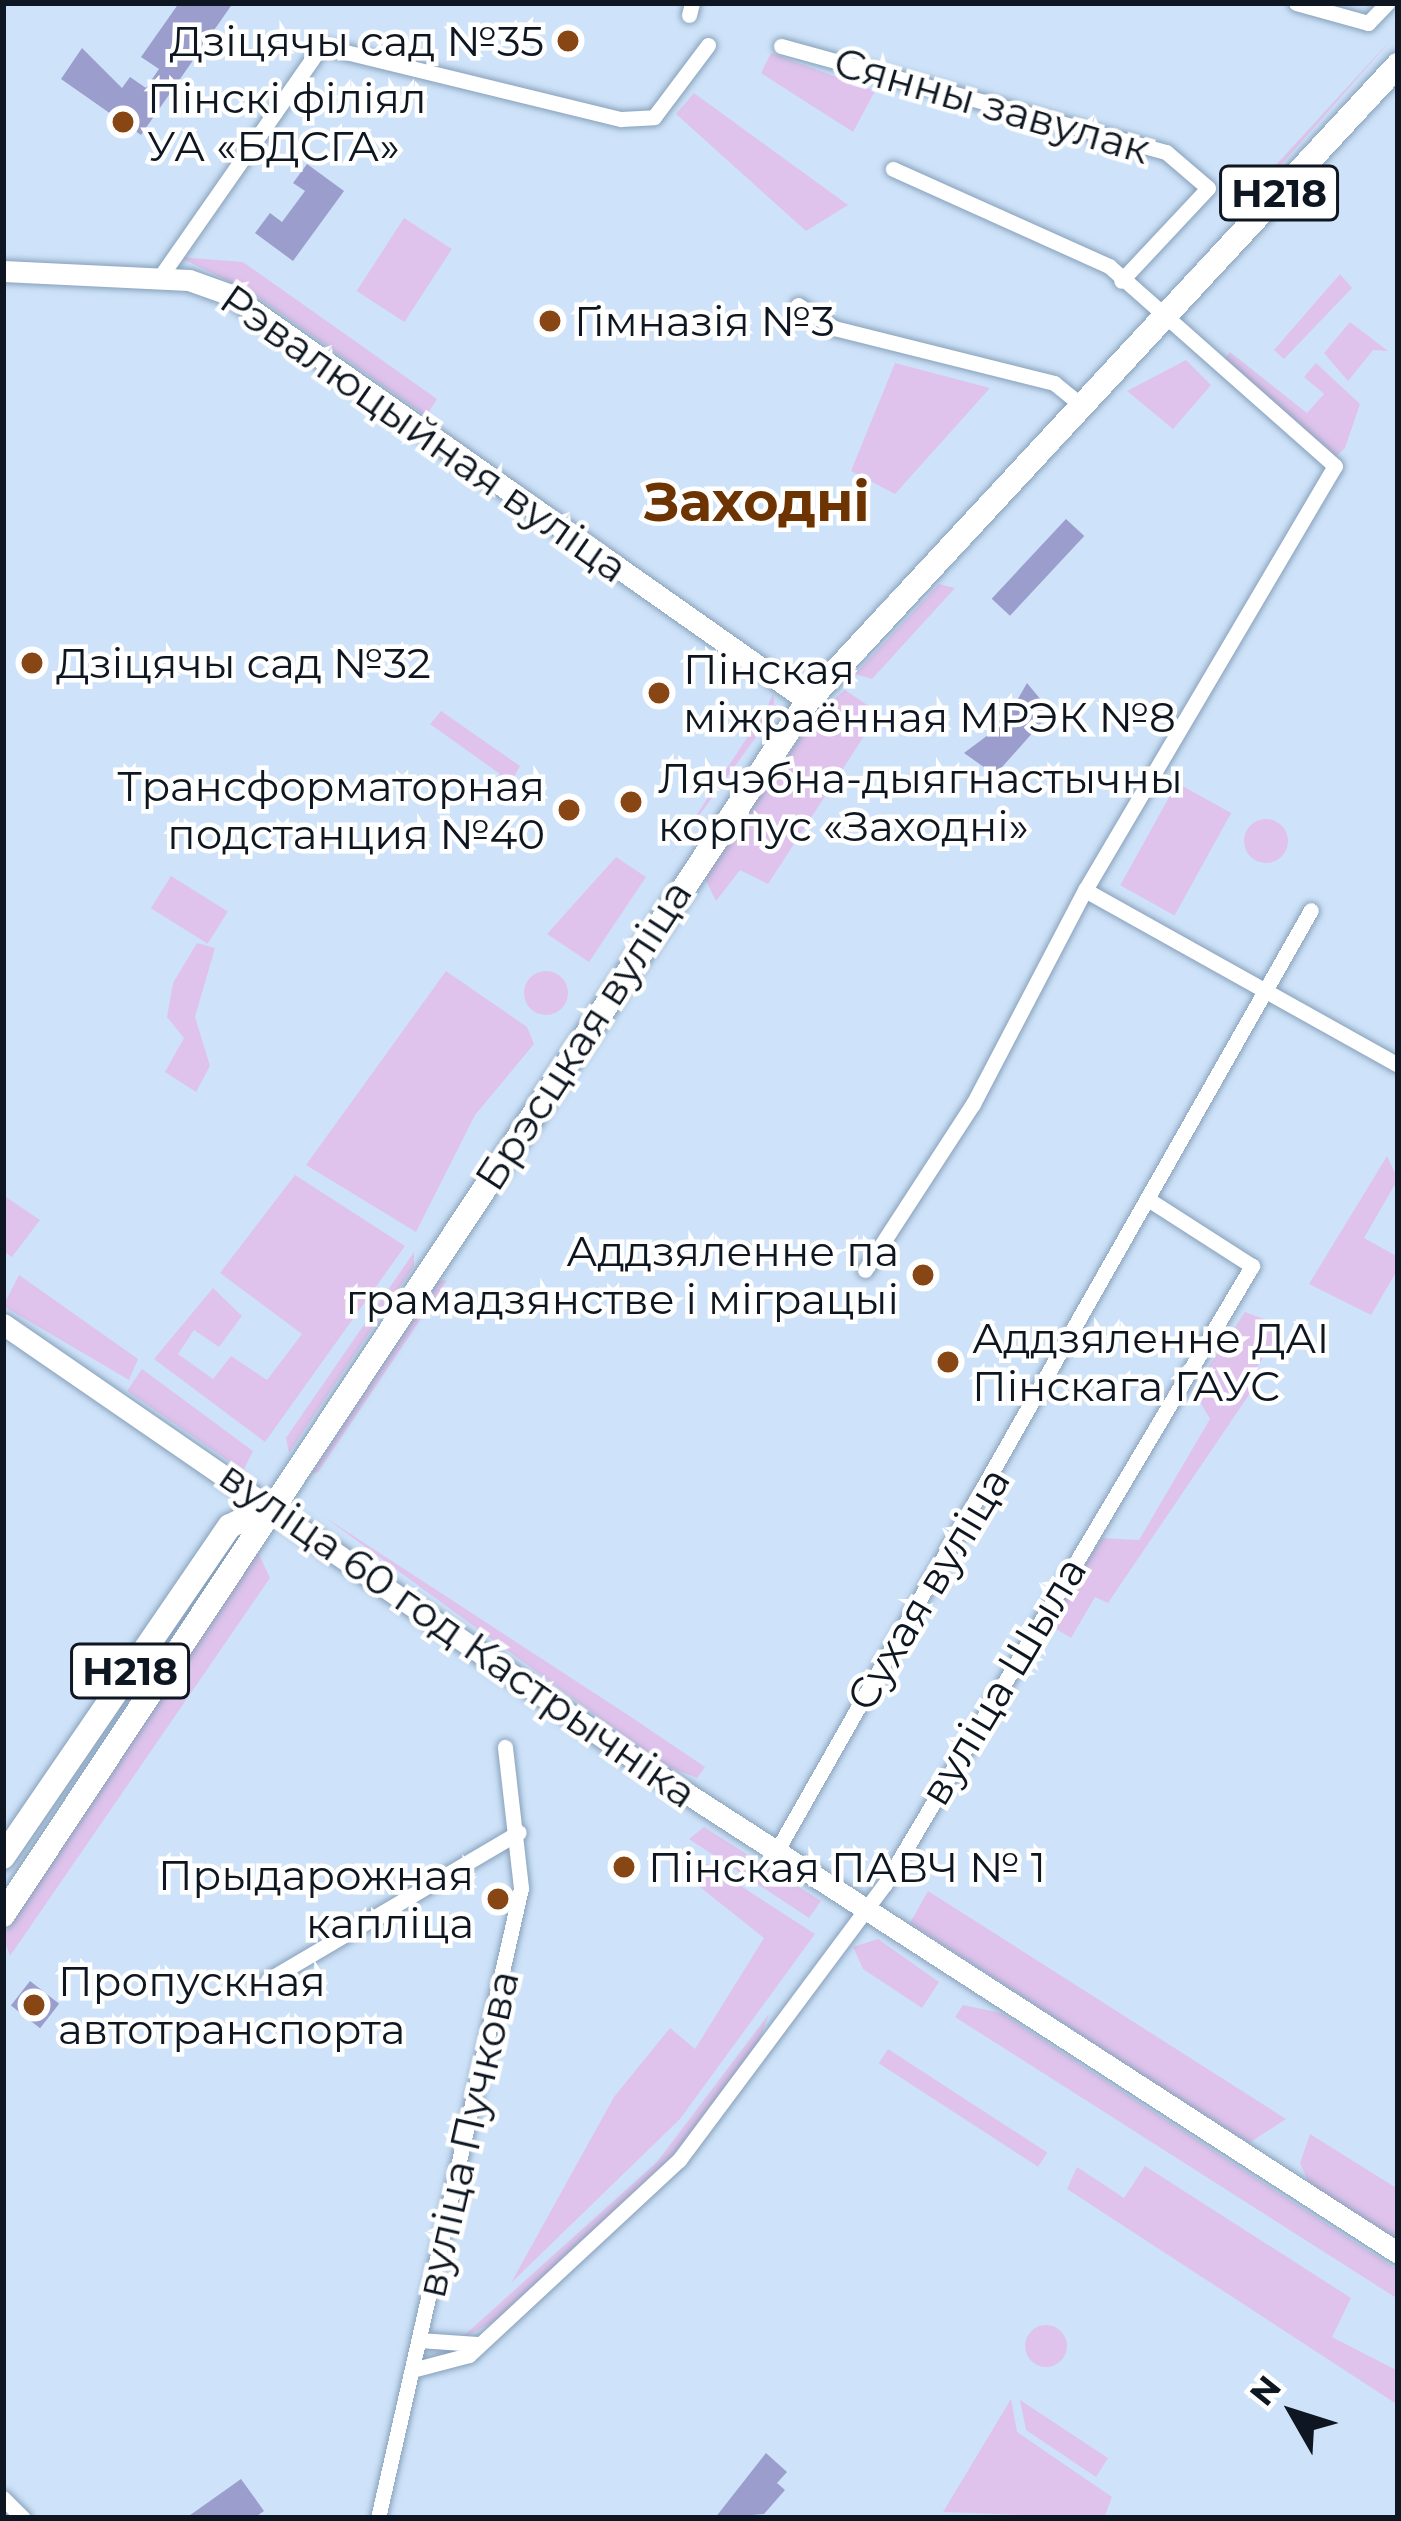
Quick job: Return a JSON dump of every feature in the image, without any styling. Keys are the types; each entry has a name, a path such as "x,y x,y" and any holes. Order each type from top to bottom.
{"main road":[{"name":"Брэсцкая вуліца","path":"3,1915 808,701 1398,65"},
{"name":"Брэсцкая вуліца","path":"3,1857 230,1526 274,1505"}],"street":[{"path":"1296,3 1368,23 1387,3"},
{"path":"158,280 322,46 621,119 654,117 708,45"},
{"name":"Сянны завулак","path":"781,46 1166,152 1208,188 1121,281"},
{"path":"865,1270 973,1104 1084,890 1335,466 1094,258 893,169"},
{"name":"Рэвалюцыйная вуліца","path":"3,271 211,285 276,322 808,701"},
{"path":"798,305 834,328 1054,383 1081,405"},
{"path":"1084,890 1398,1065"},
{"name":"Сухая вуліца","path":"776,1852 1311,910"},
{"name":"вуліца Шыла","path":"412,2371 443,2367 485,2342 679,2159 866,1909 1252,1266 1149,1200"},
{"name":"вуліца 60 год Кастрычніка","path":"3,1324 776,1852 1398,2253"},
{"name":"вуліца Пучкова","path":"378,2518 512,1942 519,1832 505,1747"},
{"path":"268,1980 519,1832"},
{"path":"418,2340 485,2342"},
{"path":"3,2498 23,2518"}],"shaded area":[{"path":"1398,32 1236,216 1232,213"},
{"path":"771,53 875,91 853,132 761,73"},
{"path":"694,93 848,205 806,231 676,114"},
{"path":"404,218 452,249 404,322 357,291"},
{"path":"179,257 243,262 437,399 426,416 252,293"},
{"path":"1340,274 1352,288 1284,359 1274,350"},
{"path":"1350,322 1388,351 1373,350 1348,381 1324,353"},
{"path":"1230,352 1307,413 1324,394 1304,377 1316,363 1360,404 1345,448 1334,458 1221,363"},
{"path":"1186,360 1211,385 1173,429 1127,391"},
{"path":"895,363 990,388 895,494 851,471"},
{"path":"939,584 955,588 872,679 855,674"},
{"path":"845,690 879,713 768,884 740,870 716,901 704,877 818,712"},
{"path":"773,694 775,711 669,857 767,707"},
{"path":"441,711 520,766 504,795 482,802 500,774 430,724"},
{"path":"1177,783 1231,813 1175,915 1120,885"},
{"path":"1266,819 1282,825 1288,841 1282,857 1266,863 1250,857 1244,841 1250,825"},
{"path":"616,857 646,877 589,962 547,934"},
{"path":"171,876 228,912 208,944 151,908"},
{"path":"197,943 215,948 195,1017 210,1066 196,1092 165,1072 184,1038 167,1017 173,983"},
{"path":"446,971 527,1027 534,1044 475,1115 416,1232 306,1165"},
{"path":"546,971 562,977 568,993 562,1009 546,1015 530,1009 524,993 530,977"},
{"path":"1387,1156 1398,1179 1364,1238 1398,1257 1398,1269 1371,1315 1309,1284"},
{"path":"295,1175 405,1246 265,1442 154,1359 213,1288 242,1316 219,1347 194,1330 178,1354 213,1379 231,1356 267,1380 302,1334 220,1273"},
{"path":"3,1195 40,1220 12,1257 3,1251"},
{"path":"414,1252 414,1266 289,1453 286,1438"},
{"path":"19,1275 138,1359 129,1380 3,1306"},
{"path":"447,1280 318,1472 311,1474 439,1281"},
{"path":"1245,1312 1283,1326 1254,1372 1261,1377 1108,1603 1095,1597 1071,1638 1048,1624 1102,1538 1139,1540 1210,1419 1193,1390"},
{"path":"142,1369 253,1451 243,1471 127,1391"},
{"path":"323,1516 705,1767 697,1778 664,1765"},
{"path":"257,1550 270,1578 10,1956 3,1936"},
{"path":"704,1827 821,1901 809,1918 689,1839"},
{"path":"682,1848 815,1934 680,2119 511,2283 614,2097 670,2028 695,2049 764,1938 671,1864"},
{"path":"928,1891 1286,2119 1249,2143 1161,2087 910,1923"},
{"path":"878,1939 939,1982 922,2008 863,1969 853,1947"},
{"path":"963,2005 1001,2013 1398,2270 1398,2299 955,2017"},
{"path":"769,2014 755,2052 676,2153 496,2321 459,2340 657,2162"},
{"path":"888,2049 1047,2152 1038,2167 879,2063"},
{"path":"1310,2134 1398,2189 1398,2239 1310,2186 1300,2163"},
{"path":"1145,2166 1351,2298 1332,2337 1398,2371 1398,2405 1067,2189 1077,2167 1124,2198"},
{"path":"1046,2325 1061,2331 1067,2346 1061,2361 1046,2367 1031,2361 1025,2346 1031,2331"},
{"path":"1011,2399 1017,2432 1112,2497 1104,2518 943,2512"},
{"path":"1020,2400 1108,2458 1096,2477 1026,2430"}],"building":[{"path":"179,3 233,3 141,135 61,79 82,48 122,88 130,77 146,88 159,69 141,57"},
{"path":"307,164 344,191 293,261 255,233 270,213 282,222 305,191 293,183"},
{"path":"1066,519 1084,536 1010,616 992,599"},
{"path":"1027,683 1051,712 995,775 964,753 1004,723"},
{"name":"Пропускная автотранспорта","path":"30,1981 59,2004 40,2028 11,2005"},
{"path":"766,2453 787,2472 777,2483 785,2490 764,2514 715,2518"},
{"path":"241,2479 264,2511 254,2518 186,2518"}],"place":[{"name":"Дзіцячы сад №35","path":"568,41"},
{"name":"Пінскі філіял УА «БДСГА»","path":"123,122"},
{"name":"Гімназія №3","path":"550,321"},
{"name":"Дзіцячы сад №32","path":"32,663"},
{"name":"Пінская міжраённая МРЭК №8","path":"659,693"},
{"name":"Лячэбна-дыягнастычны корпус «Заходні»","path":"631,802"},
{"name":"Трансформаторная подстанция №40","path":"569,810"},
{"name":"Аддзяленне па грамадзянстве і міграцыі","path":"923,1275"},
{"name":"Аддзяленне ДАІ Пінскага ГАУС","path":"948,1362"},
{"name":"Пінская ПАВЧ № 1","path":"624,1867"},
{"name":"Прыдарожная капліца","path":"498,1899"},
{"name":"Пропускная автотранспорта","path":"34,2005"}],"district":[{"name":"Заходні","path":"757,502"}]}
